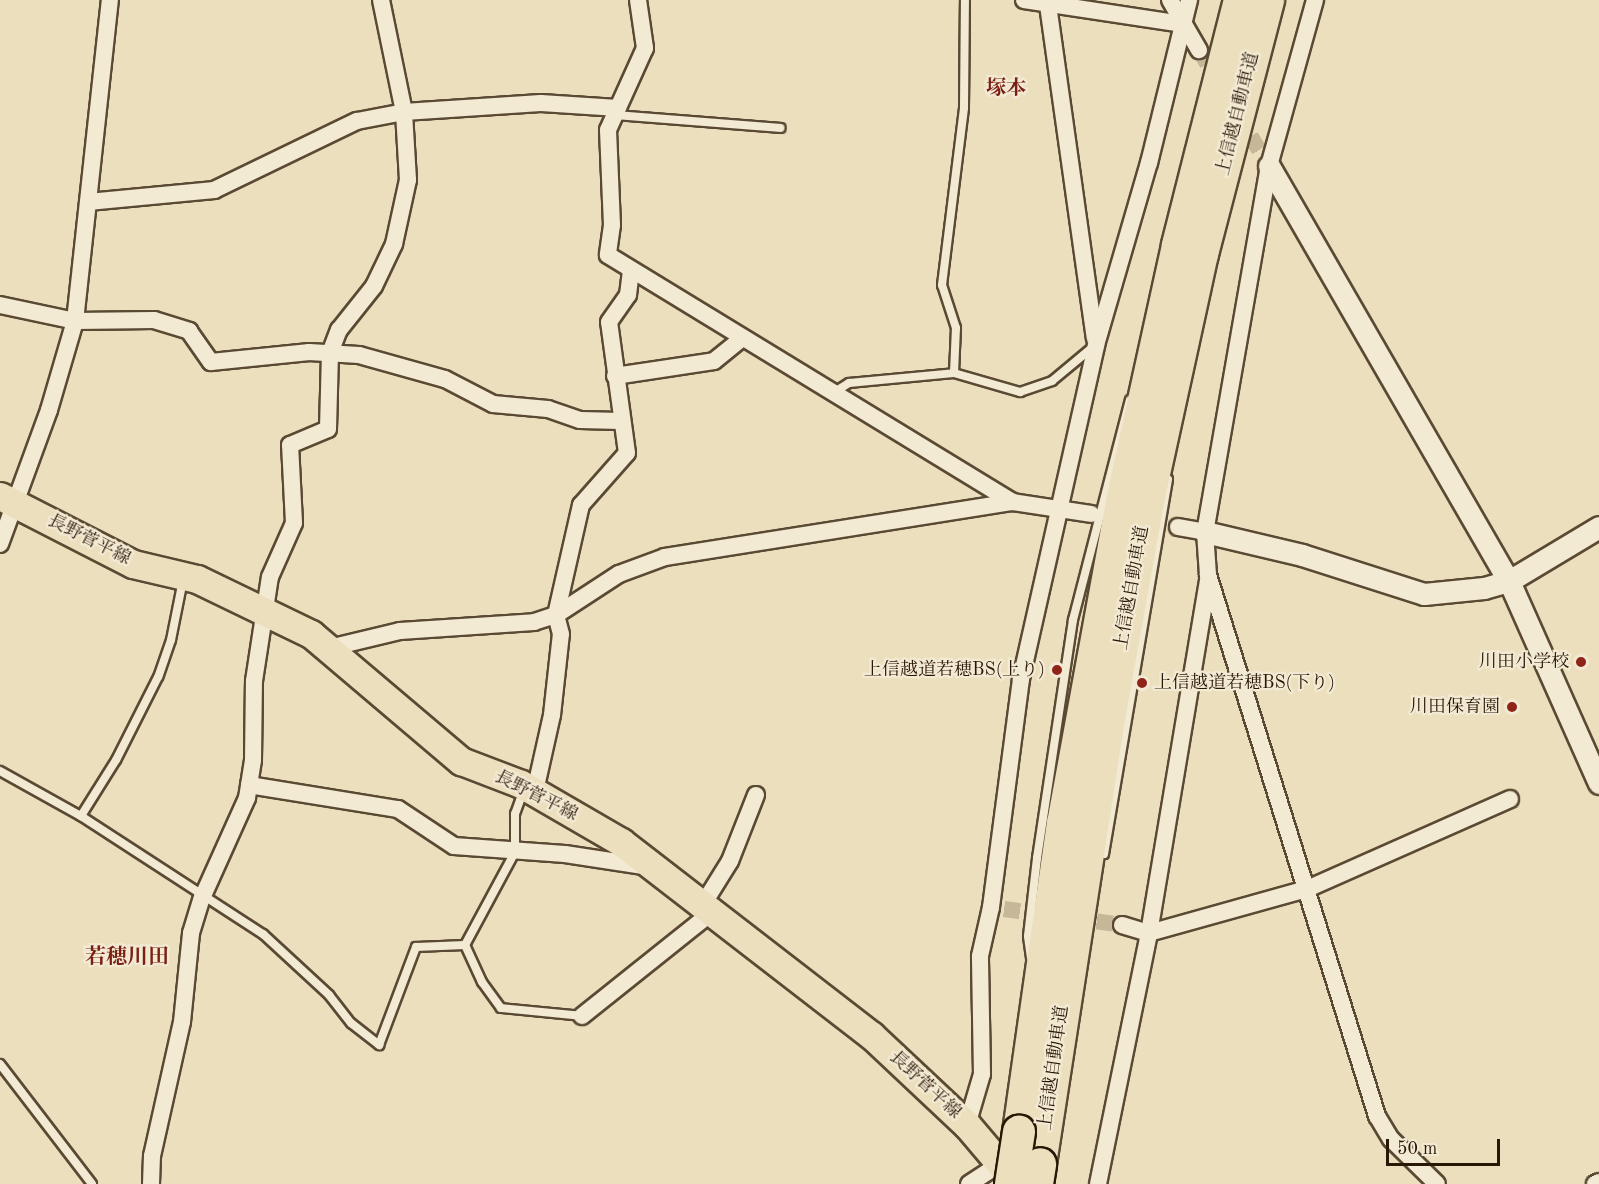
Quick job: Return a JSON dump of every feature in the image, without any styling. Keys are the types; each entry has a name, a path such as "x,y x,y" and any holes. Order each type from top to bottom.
{"highway":[{"name":"上信越自動車道","path":"1026,1177 1049,1016 1082,713 1152,358 1240,0"},
{"name":"上信越自動車道","path":"1026,1177 1019,1132 1049,1016 1109,719 1170,395 1268,0"}],"main road":[{"name":"長野菅平線","path":"9,500 133,564 183,576 267,611 329,648 460,761 530,789 621,842 871,1035 1026,1177"}],"street":[{"path":"0,544 9,500 75,321 110,0"},
{"path":"151,1184 152,1156 182,1022 190,933 202,898 236,830 249,785 254,681 267,611 270,577 294,523 290,445 328,429 330,353 339,330 374,286 394,244 408,180 404,112 381,0"},
{"path":"638,0 645,48 608,130 612,225 608,255 1013,502 1061,512 1091,514"},
{"path":"1024,0 1183,24"},
{"path":"1170,0 1199,50"},
{"path":"967,1125 982,1074 980,956 997,908 1021,679 1061,512 1096,345 1149,163 1189,0"},
{"path":"1098,1184 1149,933 1208,575 1205,532 1269,166 1315,0"},
{"path":"1048,5 1096,345"},
{"path":"88,202 214,190 357,121 404,112 541,103 617,111"},
{"path":"1269,166 1509,582 1599,783"},
{"path":"530,789 552,715 561,634 556,615 581,505 627,453 609,322 628,295 631,271"},
{"path":"0,305 75,321 154,320 189,331 211,362 330,353 358,355 445,379 493,404 548,409 580,420 621,422"},
{"path":"615,376 714,361 742,338"},
{"path":"329,648 400,632 534,622 556,615 619,574 665,557 1013,502"},
{"path":"1178,527 1302,555 1394,587 1424,594 1484,588 1509,582 1599,527"},
{"path":"1208,575 1377,1116 1391,1139 1437,1184"},
{"path":"249,785 398,809 454,846 566,854 653,868"},
{"path":"582,1016 707,909 730,861 756,795"},
{"path":"1122,925 1149,933 1307,889 1510,799"},
{"path":"969,1184 1026,1177"}],"lane":[{"path":"954,373 956,328 942,285 964,108 965,0"},
{"path":"617,111 780,128"},
{"path":"833,393 849,383 954,373 1020,392 1052,381 1096,345"},
{"path":"1170,395 1170,447"},
{"path":"1101,866 1170,467"},
{"path":"81,816 116,760 158,677 171,640 183,576"},
{"path":"0,771 81,816 202,898 263,934 329,995 351,1023 379,1045 416,947 465,945"},
{"path":"465,945 515,852 515,814 530,789"},
{"path":"465,945 482,982 501,1008 582,1016"},
{"path":"1049,1016 1085,948"},
{"path":"0,1064 92,1184"}],"tunnel":[{"path":"1199,50 1219,83"},
{"path":"1238,116 1269,166"},
{"path":"1004,909 1047,915"},
{"path":"1073,918 1122,925"}],"place":[{"name":"川田小学校","path":"1581,662"},
{"name":"上信越道若穂BS(上り)","path":"1057,670"},
{"name":"上信越道若穂BS(下り)","path":"1142,683"},
{"name":"川田保育園","path":"1512,707"}],"district":[{"name":"塚本","path":"1006,89"},
{"name":"若穂川田","path":"127,958"}]}
